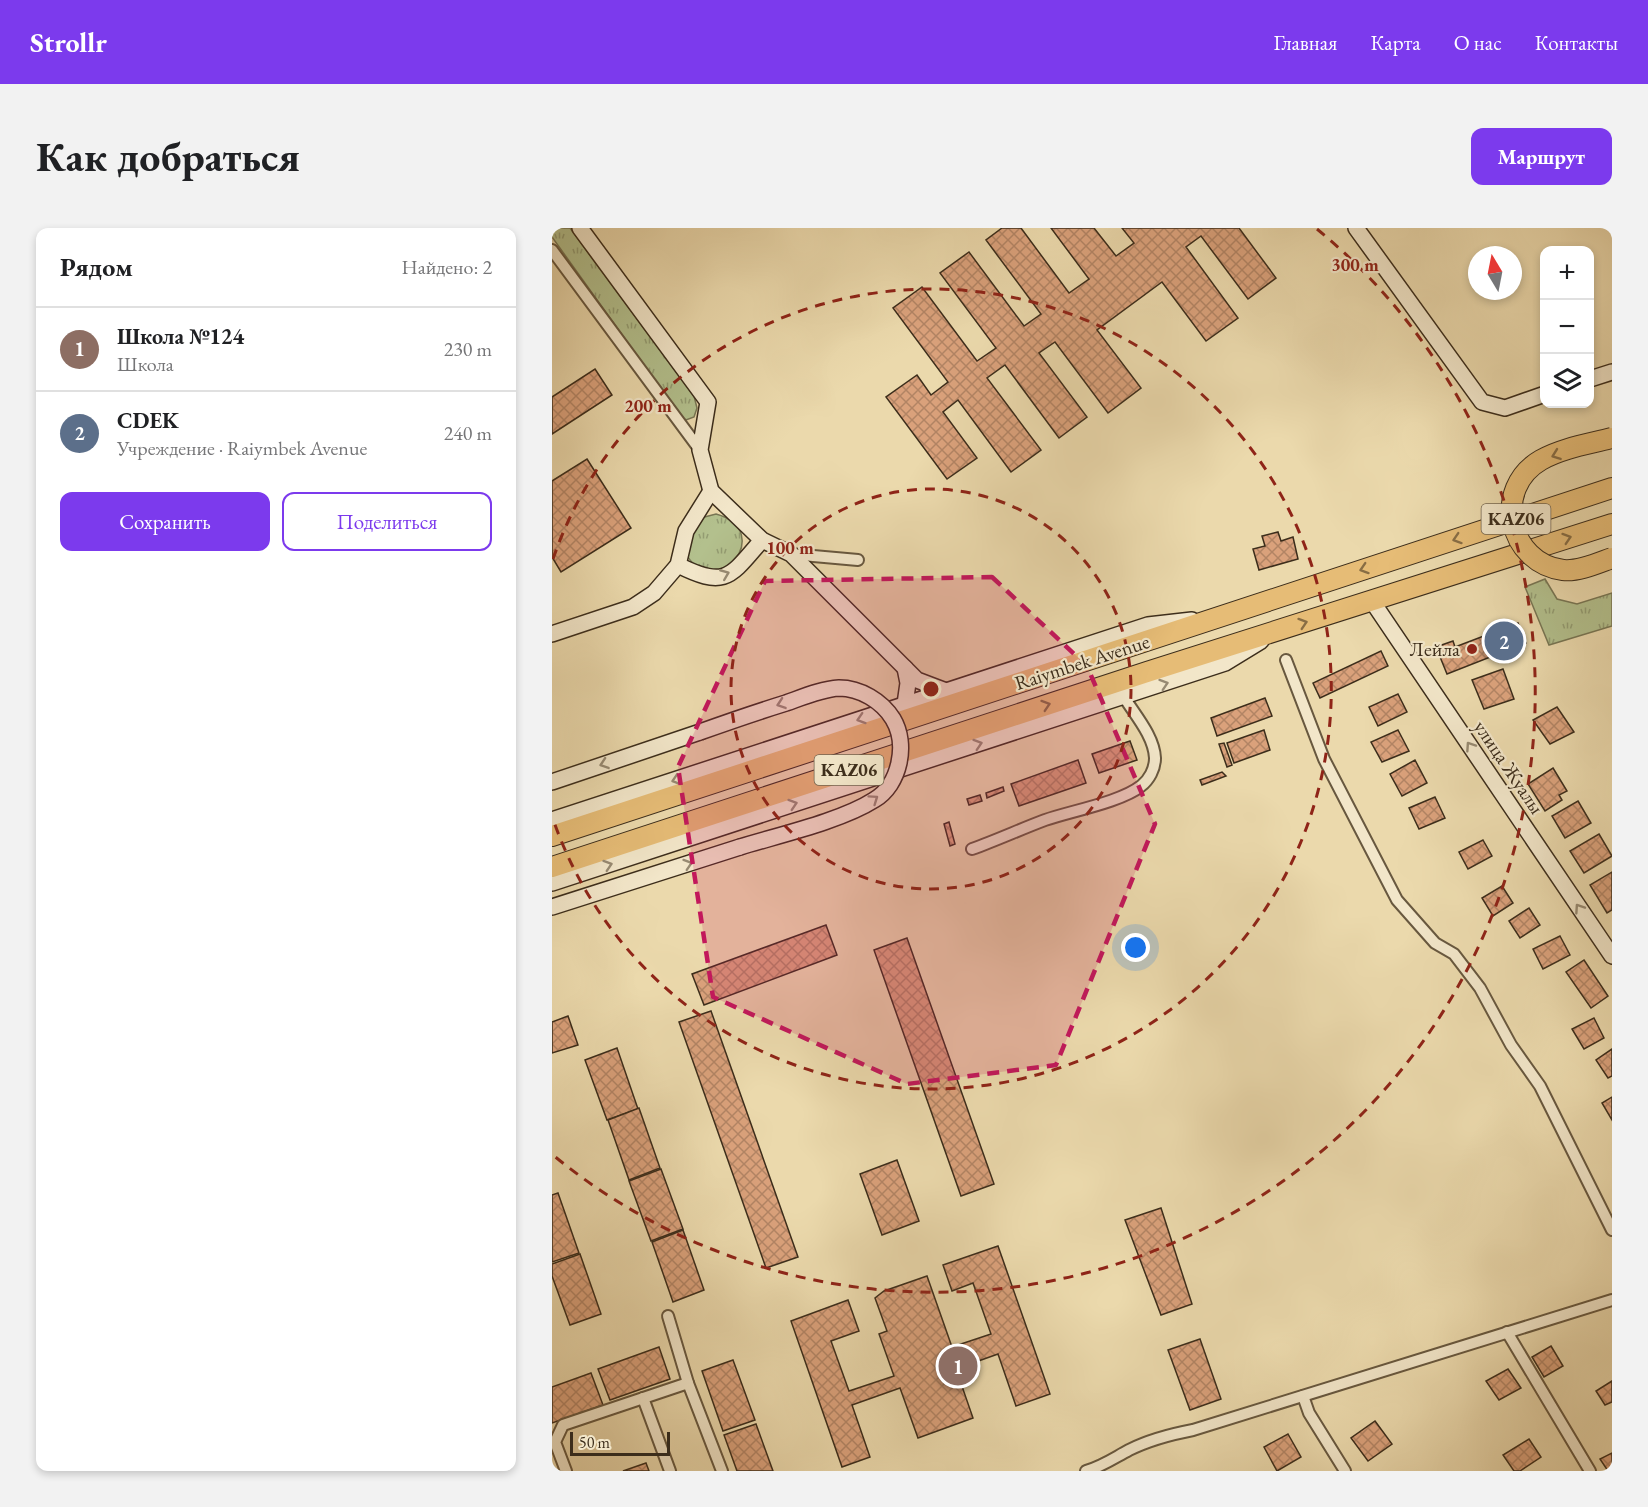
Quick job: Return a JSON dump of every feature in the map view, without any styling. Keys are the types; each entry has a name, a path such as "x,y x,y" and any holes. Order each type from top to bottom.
{"highway":[{"path":"1612,438 1540,460 1520,479 1512,499 1512,526 1521,547 1539,563 1564,571 1612,558"},
{"name":"Raiymbek Avenue","path":"552,836 1612,488"},
{"name":"Raiymbek Avenue","path":"552,867 1612,524"}],"main road":[{"path":"580,228 708,402 700,450 711,490 762,540 791,554 917,680 946,691"},
{"path":"1356,228 1482,402 1505,408 1540,396"},
{"path":"1594,379 1612,372"},
{"path":"552,634 633,607 654,593 678,565 686,531 711,490"},
{"path":"678,565 708,578 726,576 735,571 762,540"},
{"name":"улица Жуалы","path":"1372,601 1612,956"},
{"path":"552,820 1148,625 1219,616"},
{"path":"552,883 1225,663 1278,631"},
{"path":"905,668 908,683 905,704"},
{"path":"552,782 816,693 840,688 862,692 879,703 893,720 900,740 900,760 892,782 876,799 856,810 552,906"}],"street":[{"path":"552,250 700,450"},
{"path":"791,554 858,560"},
{"path":"1286,660 1324,759 1397,900 1435,943 1454,954 1480,987 1511,1045 1540,1086 1612,1230"},
{"path":"972,849 1046,820 1124,794 1146,782 1152,772 1154,754 1149,738 1124,697"},
{"path":"1086,1471 1110,1468 1130,1450 1171,1435 1612,1300"},
{"path":"668,1316 688,1383 722,1471"},
{"path":"1507,1332 1590,1471"},
{"path":"566,1471 555,1442 563,1425 688,1383"},
{"path":"1303,1396 1309,1413 1345,1471"},
{"path":"643,1398 670,1471"}],"highlighted area":[{"path":"992,577 1087,666 1155,824 1056,1065 907,1084 713,997 678,767 765,581"}],"green space":[{"path":"552,228 570,228 694,396 697,408 694,417 686,420 681,417 552,237"},
{"path":"716,514 734,523 741,535 741,548 735,560 724,569 711,572 697,567 685,552 697,519"},
{"path":"1545,579 1557,599 1577,604 1612,593 1612,626 1549,645 1525,587"}],"building":[{"path":"1002,228 1021,228 1069,293 1089,279 1051,228 1094,228 1116,256 1134,243 1122,228 1239,228 1276,278 1248,299 1201,236 1186,247 1238,318 1206,341 1162,282 1097,330 1141,388 1108,413 1055,342 1039,353 1087,417 1059,438 1005,365 987,378 1041,450 1011,472 958,400 943,412 977,458 947,479 886,397 917,375 931,395 948,382 893,308 922,287 977,361 996,348 940,273 969,252 1024,326 1041,314 986,240"},
{"path":"595,369 612,395 552,434 552,397"},
{"path":"587,459 631,528 561,572 552,557 552,481"},
{"path":"1278,532 1281,541 1293,537 1298,559 1259,570 1253,549 1265,546 1262,536"},
{"path":"1518,623 1526,643 1447,674 1436,647 1453,641 1455,647"},
{"path":"1381,651 1388,666 1320,698 1313,683"},
{"path":"1503,669 1514,699 1484,709 1472,680"},
{"path":"1398,694 1407,712 1378,726 1369,707"},
{"path":"1265,698 1272,716 1217,736 1211,718"},
{"path":"1557,707 1574,732 1550,744 1533,720"},
{"path":"1264,730 1270,750 1234,763 1227,743"},
{"path":"1398,730 1409,751 1382,762 1371,742"},
{"path":"1130,741 1137,760 1099,773 1092,754"},
{"path":"1224,743 1232,765 1227,767 1219,744"},
{"path":"1078,760 1086,783 1019,806 1011,784"},
{"path":"1415,760 1427,783 1402,796 1390,774"},
{"path":"1553,768 1567,791 1559,795 1562,800 1545,811 1528,784"},
{"path":"1222,772 1226,776 1202,785 1200,780"},
{"path":"1003,787 1004,791 987,798 986,793"},
{"path":"980,795 982,801 969,805 967,799"},
{"path":"1435,797 1445,818 1419,829 1409,808"},
{"path":"1578,801 1591,823 1565,838 1552,816"},
{"path":"949,822 955,844 950,846 944,824"},
{"path":"1599,834 1612,856 1584,873 1570,851"},
{"path":"1483,840 1492,856 1468,869 1459,852"},
{"path":"1612,872 1612,910 1607,913 1590,885"},
{"path":"1502,886 1513,903 1493,916 1482,898"},
{"path":"1529,908 1540,925 1520,938 1509,921"},
{"path":"826,925 837,955 704,1005 692,974"},
{"path":"1560,936 1570,955 1543,969 1533,949"},
{"path":"907,938 994,1184 961,1196 874,950"},
{"path":"1584,960 1608,996 1591,1008 1566,972"},
{"path":"711,1011 798,1257 766,1268 679,1022"},
{"path":"568,1016 578,1045 552,1053 552,1022"},
{"path":"1594,1018 1604,1038 1584,1049 1572,1029"},
{"path":"617,1048 638,1109 607,1120 585,1060"},
{"path":"1612,1049 1612,1076 1608,1078 1596,1060"},
{"path":"1612,1097 1612,1120 1602,1103"},
{"path":"639,1108 660,1168 629,1180 608,1120"},
{"path":"897,1160 919,1221 882,1235 860,1174"},
{"path":"661,1169 683,1229 651,1241 629,1181"},
{"path":"558,1193 579,1253 552,1262 552,1195"},
{"path":"1161,1208 1192,1304 1161,1315 1125,1220"},
{"path":"683,1230 704,1290 673,1302 652,1242"},
{"path":"998,1246 1050,1394 1016,1406 998,1354 956,1369 973,1418 918,1438 900,1388 852,1405 870,1457 842,1467 791,1321 848,1300 859,1331 831,1341 849,1391 894,1376 879,1334 887,1331 875,1298 884,1291 927,1276 952,1347 991,1334 973,1283 952,1291 943,1265"},
{"path":"580,1254 601,1314 570,1325 552,1276 552,1264"},
{"path":"1200,1339 1221,1399 1190,1410 1168,1350"},
{"path":"1551,1346 1563,1366 1544,1377 1532,1357"},
{"path":"659,1347 670,1379 610,1400 598,1369"},
{"path":"733,1360 755,1420 723,1431 702,1371"},
{"path":"1508,1369 1521,1388 1499,1400 1486,1381"},
{"path":"591,1373 603,1405 552,1423 552,1387"},
{"path":"1612,1381 1612,1402 1605,1405 1596,1391"},
{"path":"1375,1421 1392,1444 1368,1461 1351,1438"},
{"path":"756,1424 773,1471 737,1471 724,1435"},
{"path":"1288,1434 1301,1457 1277,1471 1264,1447"},
{"path":"1529,1439 1541,1457 1520,1471 1514,1471 1503,1455"},
{"path":"1612,1453 1612,1471 1608,1471 1600,1459"},
{"path":"646,1463 649,1471 623,1471"}],"place":[{"name":"CDEK","path":"1504,641"},
{"name":"Лейла","path":"1472,649"},
{"name":"Школа №124","path":"958,1366"}]}
